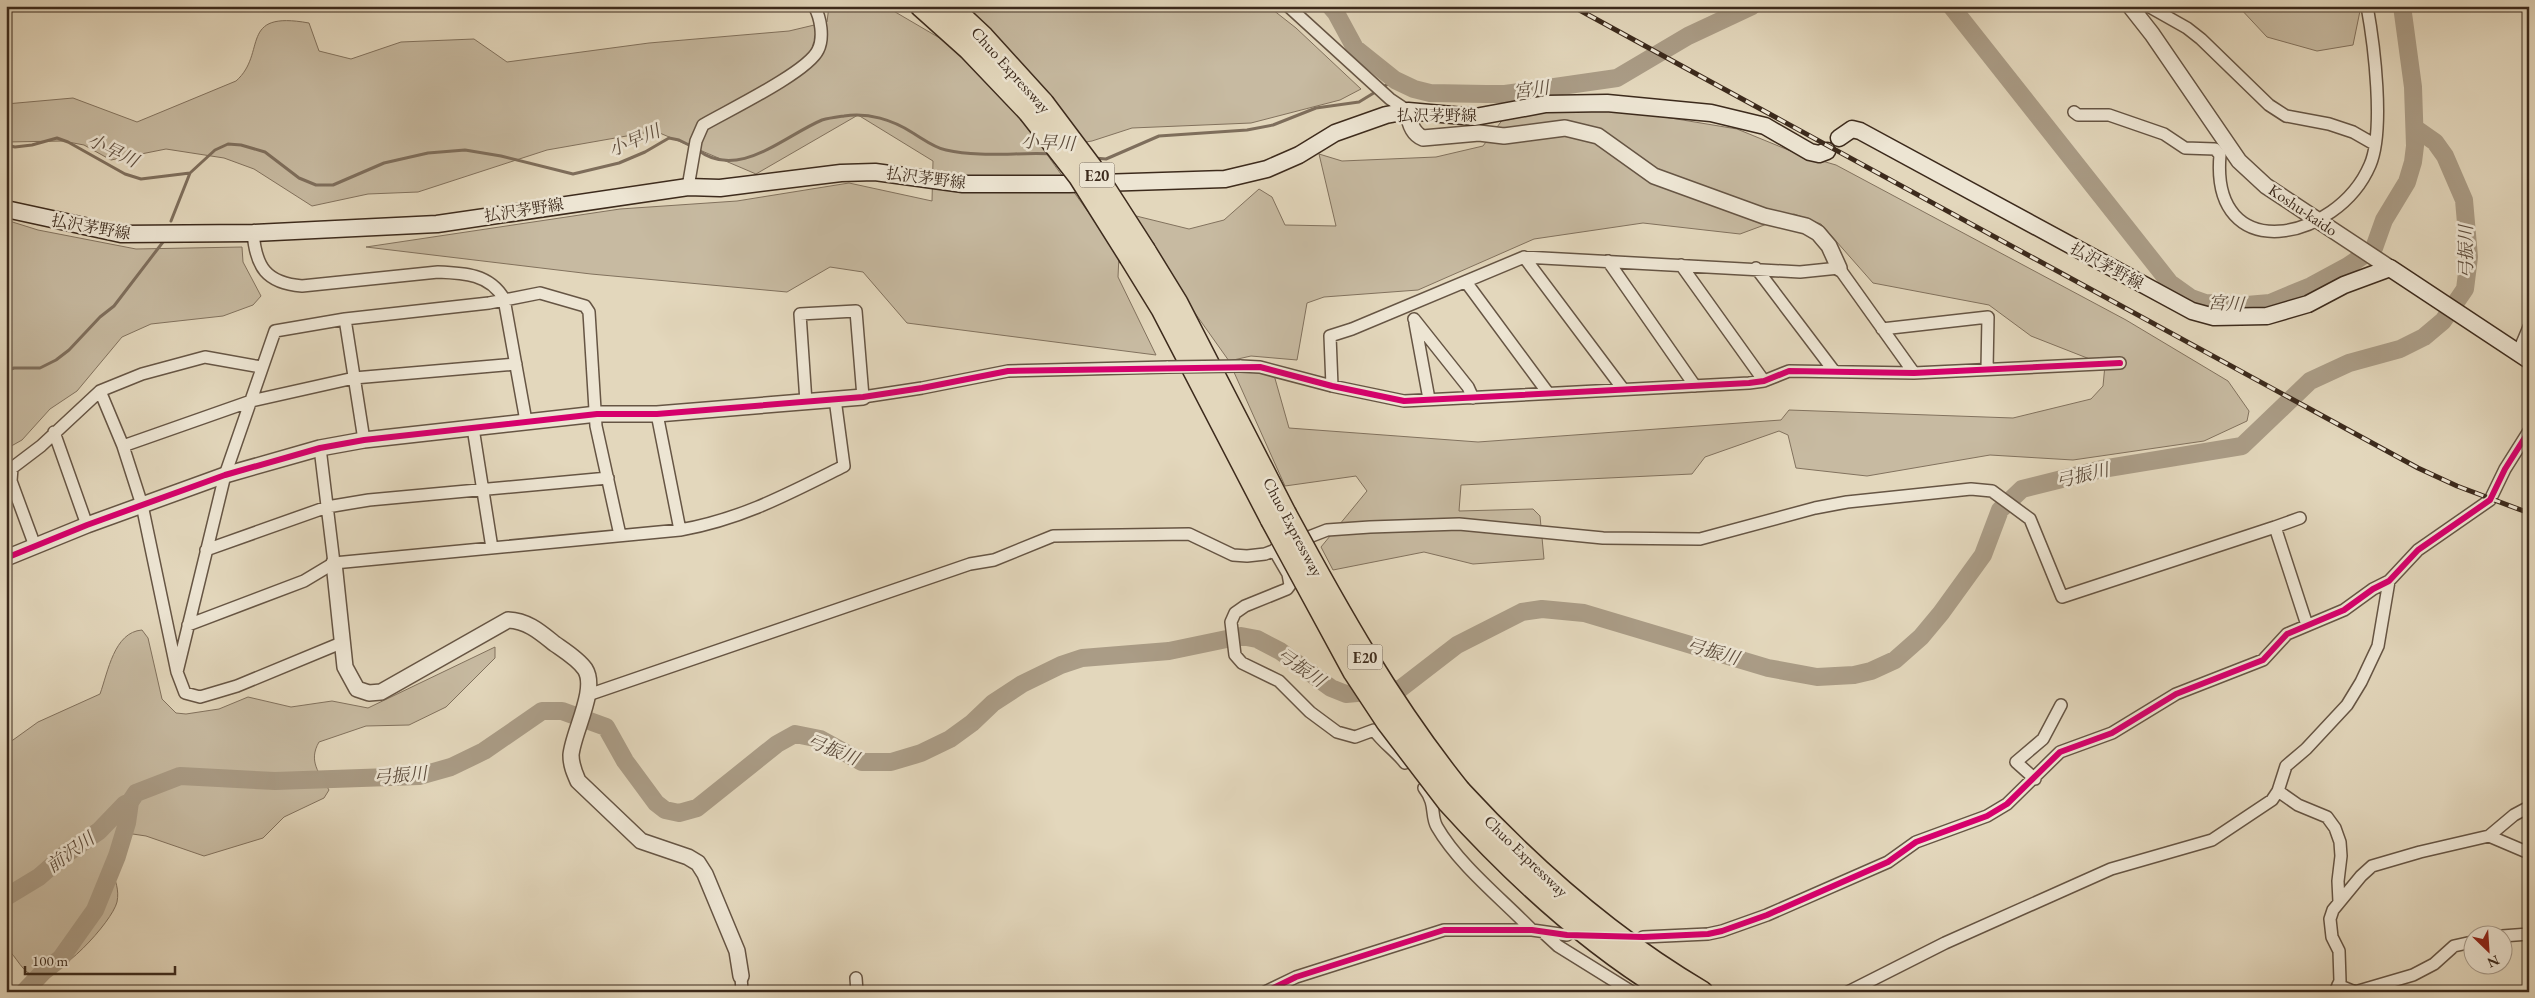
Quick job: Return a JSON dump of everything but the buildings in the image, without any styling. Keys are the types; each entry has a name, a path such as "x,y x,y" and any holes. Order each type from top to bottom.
{"highway":[{"name":"Chuo Expressway","path":"921,6 1036,107"},
{"name":"Chuo Expressway","path":"950,6 982,37 1036,107 1079,176 1177,303 1278,516 1368,663 1454,796 1510,868 1548,903 1612,954 1669,992"},
{"name":"Chuo Expressway","path":"1454,796 1489,821 1560,891 1631,947 1702,992"}],"main road":[{"name":"払沢茅野線","path":"6,209 121,234 253,233 438,224 688,187 720,188 841,173 875,172 963,184 1069,184 1226,179 1266,169 1299,155 1335,133 1386,115 1408,111 1475,117 1546,104 1607,103 1663,107 1738,118 1765,126 1810,152 1819,154 1827,151"},
{"name":"払沢茅野線","path":"1839,138 1852,129 1860,131 2192,311 2214,317 2253,318 2288,311 2308,304 2386,265"},
{"name":"Koshu-kaido","path":"2386,265 2523,357"}],"street":[{"path":"688,187 692,155 703,125 802,68 818,51 822,37 814,6"},
{"path":"1288,6 1408,111 1409,122 1418,136 1423,138 1479,133 1504,136 1564,128 1598,136 1654,176 1764,216 1806,226 1818,232 1829,246 1839,268 1914,373"},
{"name":"Koshu-kaido","path":"2130,6 2146,10 2239,161 2266,186 2386,265"},
{"path":"2074,112 2078,115 2109,114 2164,134 2185,148 2215,149 2220,154 2218,176 2226,202 2235,217 2253,229 2283,231 2318,220 2329,214 2348,198 2370,165 2376,123 2375,71 2367,6"},
{"path":"2146,10 2187,28 2202,39 2269,105 2286,116 2329,124 2354,132 2374,144"},
{"path":"253,233 256,252 262,268 272,279 286,285 302,286 438,272 460,273 482,278 491,283 499,290 504,299 526,421"},
{"path":"1332,386 1330,336 1352,329 1524,257 1756,268 1800,272 1839,268"},
{"path":"1524,257 1623,389"},
{"path":"1608,261 1695,386"},
{"path":"1681,265 1764,380"},
{"path":"1756,268 1834,370"},
{"path":"1466,282 1548,393"},
{"path":"177,672 225,475 275,331 345,319 547,294 586,306 589,312 597,414 596,426 620,536"},
{"path":"1406,306 1414,319 1468,387 1473,398"},
{"path":"806,402 800,314 856,312 863,397"},
{"path":"1882,329 1988,317 1987,369"},
{"path":"345,319 364,440"},
{"path":"1414,319 1429,399"},
{"path":"2523,357 2529,327"},
{"path":"35,546 11,481 12,468 41,446 100,391 142,374 205,357 261,367"},
{"path":"6,558 88,525 225,475 320,448 364,440 597,414 657,414 863,397 922,388 1008,371 1260,367 1332,386 1404,400 1695,386 1764,380 1789,371 1834,370 1914,373 2120,363"},
{"path":"123,446 251,401 354,378 516,364"},
{"path":"100,391 123,446 142,506 177,672 185,693 200,697 237,686 341,643"},
{"path":"188,625 304,581 334,563 680,530 703,526 764,506 844,466 835,400"},
{"path":"657,414 680,530"},
{"path":"473,428 492,548"},
{"path":"1643,937 1708,934 1767,915 1888,862 1916,842 1987,816 2007,804 2035,779 2060,752 2112,733 2176,694 2263,660 2287,634 2344,610 2389,581 2418,550 2490,500 2505,469 2529,431"},
{"path":"54,432 88,525"},
{"path":"320,448 334,563 341,643 345,666 357,689 369,693 381,692 508,620 530,624 586,670 588,695 571,754 572,768 578,781 641,841 698,863 705,874 737,951 742,992"},
{"path":"206,550 327,507 369,500 608,478"},
{"path":"588,695 970,564 994,560 1053,536 1189,534 1233,555 1265,554 1327,530 1429,525 1459,524 1603,538 1700,539 1815,508 1972,489 1992,491 2030,519 2062,597 2300,518"},
{"path":"2275,527 2307,625"},
{"path":"1274,550 1288,574 1290,585 1287,589 1245,606 1235,613 1231,622 1235,655 1242,663 1279,681 1310,712 1337,732 1355,737 1374,730 1385,746 1397,752 1432,799 1436,826 1453,847 1532,930"},
{"path":"1848,992 1945,943 2111,869 2212,840 2272,800 2278,791 2286,766 2306,749 2347,705 2361,682 2378,646 2389,581"},
{"path":"2035,779 2016,762 2043,739 2061,705"},
{"path":"2278,791 2298,805 2328,818 2335,828 2342,856 2338,881 2339,902"},
{"path":"2462,944 2454,946 2434,964 2413,975 2355,992 2337,988 2340,980 2339,951 2332,937 2330,919 2339,902 2372,866 2420,852 2489,836 2514,815 2529,807"},
{"path":"2489,836 2529,853"},
{"path":"1265,992 1296,977 1430,932 1444,930 1532,930 1545,934 1567,936"},
{"path":"1545,934 1558,946 1632,992"},
{"path":"2512,935 2529,934"},
{"path":"856,978 857,992"}],"shaded area":[{"path":"829,6 885,6 1054,105 988,26 964,6 1268,6 1296,28 1361,89 1340,100 1251,123 1132,128 1092,141 1043,149 1119,255 1118,277 1156,355 907,323 863,272 830,267 787,292 591,274 366,247 620,209 737,201 849,183 932,201 933,161 858,115 756,174 655,131 547,150 418,192 368,194 312,206 254,169 224,158 166,149 111,160 84,145 63,141 6,142 6,104 73,98 137,122 236,81 245,70 263,28 272,23 287,21 309,23 319,51 351,59 401,42 474,39 507,62 649,43 789,31 827,22"},
{"path":"2238,6 2361,6 2353,45 2317,51 2267,37"},
{"path":"1610,108 1737,129 1798,154 1836,165 2126,320 2228,381 2249,411 2247,421 2204,441 2073,460 1990,455 1867,476 1796,468 1788,435 1779,431 1705,457 1692,474 1461,485 1459,511 1533,509 1540,516 1544,559 1473,564 1424,552 1333,570 1321,547 1367,491 1356,476 1285,486 1233,370 1274,375 1289,428 1478,442 1781,420 1789,410 2013,418 2091,399 2103,386 2105,365 2031,336 1989,305 1873,283 1821,224 1794,214 1740,234 1643,223 1534,239 1418,290 1324,297 1307,303 1297,360 1251,356 1229,361 1124,213 1189,229 1224,220 1259,189 1272,197 1285,225 1336,226 1319,154 1342,161 1436,157 1483,146 1506,115"},
{"path":"6,220 38,230 136,249 242,247 243,262 261,296 253,305 223,316 151,324 122,337 77,391 50,409 22,440 6,449"},
{"path":"142,630 148,638 162,699 176,713 186,714 219,709 248,697 291,707 332,701 368,708 495,647 495,658 446,707 409,725 366,726 319,742 315,755 316,767 329,790 324,798 284,817 263,838 204,856 146,836 126,833 117,836 110,855 110,863 118,893 113,911 95,936 70,960 46,975 31,975 6,948 6,745 38,722 100,694 109,665 119,645 132,632"}],"waterway":[{"name":"宮川","path":"1330,6 1336,13 1355,48 1395,80 1414,89 1430,93 1486,94 1505,94 1617,78 1688,36 1752,6"},
{"name":"宮川","path":"1951,6 2170,283 2191,298 2205,303 2247,305 2270,303 2311,286 2348,266 2374,248 2384,220 2407,182 2413,162 2415,146 2413,87 2402,6"},
{"name":"小早川","path":"1383,87 1395,80"},
{"name":"小早川","path":"1094,158 1106,159 1159,136 1247,130 1273,125 1316,108 1359,102 1377,91"},
{"name":"小早川","path":"698,150 713,158 729,161 745,158 761,153 822,120 862,115 880,118 897,124 933,145 946,150 973,154 1053,154"},
{"name":"弓振川","path":"24,992 43,972 61,958 95,910 117,856 127,823 130,802 136,793 180,776 275,781 419,776 451,767 484,751 542,711 562,711 606,727 625,761 656,803 665,810 679,813 697,808 777,744 795,734 820,739 862,762 891,762 921,753 950,739 972,723 993,703 1022,684 1061,665 1082,658 1169,651 1241,636 1257,639 1280,651 1331,688 1346,694 1400,689 1457,645 1522,612 1542,609 1584,613 1768,668 1817,677 1854,675 1871,671 1895,660 1921,637 1941,613 1983,555 2000,510 2022,489 2102,469 2242,446 2310,381 2349,363 2400,349 2424,337 2443,321 2465,289 2469,257 2464,200 2445,156 2435,142 2415,128"},
{"name":"小早川","path":"6,145 15,147 32,145 57,138 68,142 125,174 141,179 190,173 215,150 228,144 241,145 265,152 299,178 316,185 333,185 384,163 428,153 465,150 501,156 573,174 619,163 645,152 669,138 679,140 693,147"},
{"path":"171,221 190,173"},
{"path":"6,371 14,368 40,368 56,360 69,350 100,317 114,306 163,242"},
{"name":"前沢川","path":"6,897 39,877 63,856 99,831 125,804 130,802"}],"railway":[{"path":"1572,6 2418,468 2457,486 2529,513"}],"cycle path":[{"path":"6,558 87,525 225,475 320,448 364,440 597,414 657,414 863,397 922,388 1008,371 1260,367 1332,386 1404,401 1749,383 1764,381 1789,371 1914,373 2120,363"},
{"path":"1265,992 1296,977 1444,930 1532,930 1567,935 1643,937 1708,934 1767,915 1888,862 1916,842 1987,816 2007,804 2060,752 2112,733 2176,694 2263,660 2287,634 2344,610 2373,589 2389,581 2418,550 2490,500 2505,469 2529,431"}]}
